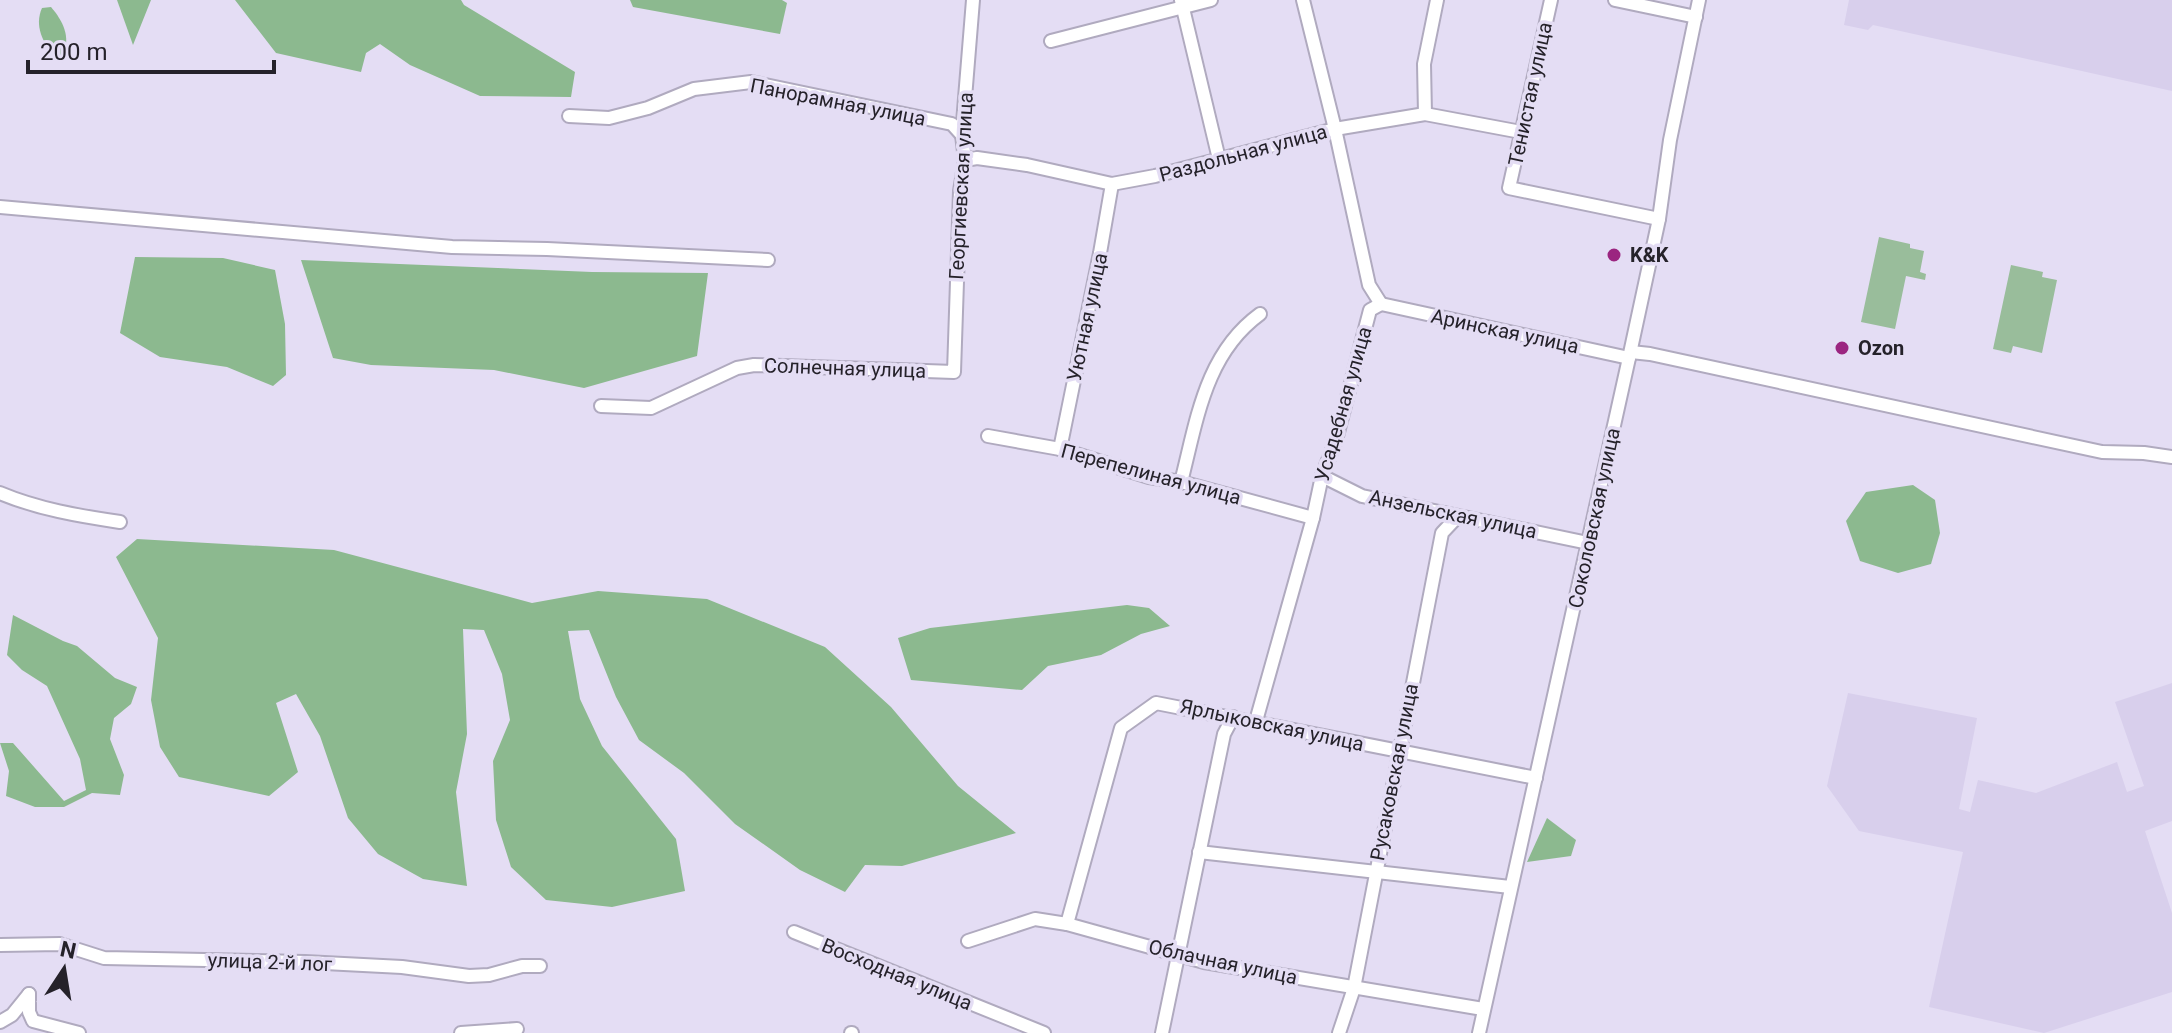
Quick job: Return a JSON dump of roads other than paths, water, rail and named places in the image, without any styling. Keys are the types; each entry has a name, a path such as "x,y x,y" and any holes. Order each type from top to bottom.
{"street":[{"name":"Георгиевская улица","path":"954,372 960,191 965,160 962,135 973,0"},
{"path":"1051,41 1181,3 1211,0"},
{"name":"Усадебная улица","path":"1256,721 1370,310 1381,304 1369,285 1303,0"},
{"path":"1425,114 1424,64 1437,0"},
{"name":"Тенистая улица","path":"1551,0 1509,188 1659,219"},
{"path":"1615,0 1696,17"},
{"name":"Соколовская улица","path":"1479,1033 1659,219 1670,140 1699,0"},
{"path":"1181,3 1219,159"},
{"name":"Панорамная улица","path":"569,116 609,118 648,108 694,89 751,82 952,124 962,135"},
{"name":"Раздольная улица","path":"965,160 977,158 1027,165 1112,184 1155,176 1335,129 1425,114 1521,132"},
{"name":"Уютная улица","path":"1060,449 1112,184"},
{"path":"0,207 452,247 768,260"},
{"name":"Аринская улица","path":"1381,304 1630,355 1665,357 2102,452 2172,457"},
{"path":"1181,482 1209,377 1232,337 1260,314"},
{"name":"Солнечная улица","path":"601,406 651,408 737,368 754,365 954,372"},
{"name":"Перепелиная улица","path":"988,436 1060,449 1149,477 1181,482 1313,518"},
{"name":"Анзельская улица","path":"1322,476 1362,496 1588,543"},
{"path":"0,493 25,504 79,517 120,522"},
{"name":"Русаковская улица","path":"1339,1033 1354,988 1442,533 1458,516"},
{"name":"Ярлыковская улица","path":"1067,924 1121,728 1156,703 1536,778"},
{"path":"1162,1033 1224,734 1233,717"},
{"path":"1199,852 1510,887"},
{"name":"Облачная улица","path":"968,941 1035,919 1067,924 1204,962 1483,1009"},
{"name":"Восходная улица","path":"794,932 1044,1033"},
{"name":"улица 2-й лог","path":"0,945 60,944 104,958 305,962 402,967 469,976 489,975 522,966 540,966"},
{"path":"0,1022 12,1015 29,994 29,1012 33,1021 79,1033"},
{"path":"461,1033 517,1029"}],"place":[{"name":"K&K","path":"1614,255"},
{"name":"Ozon","path":"1842,348"}]}
